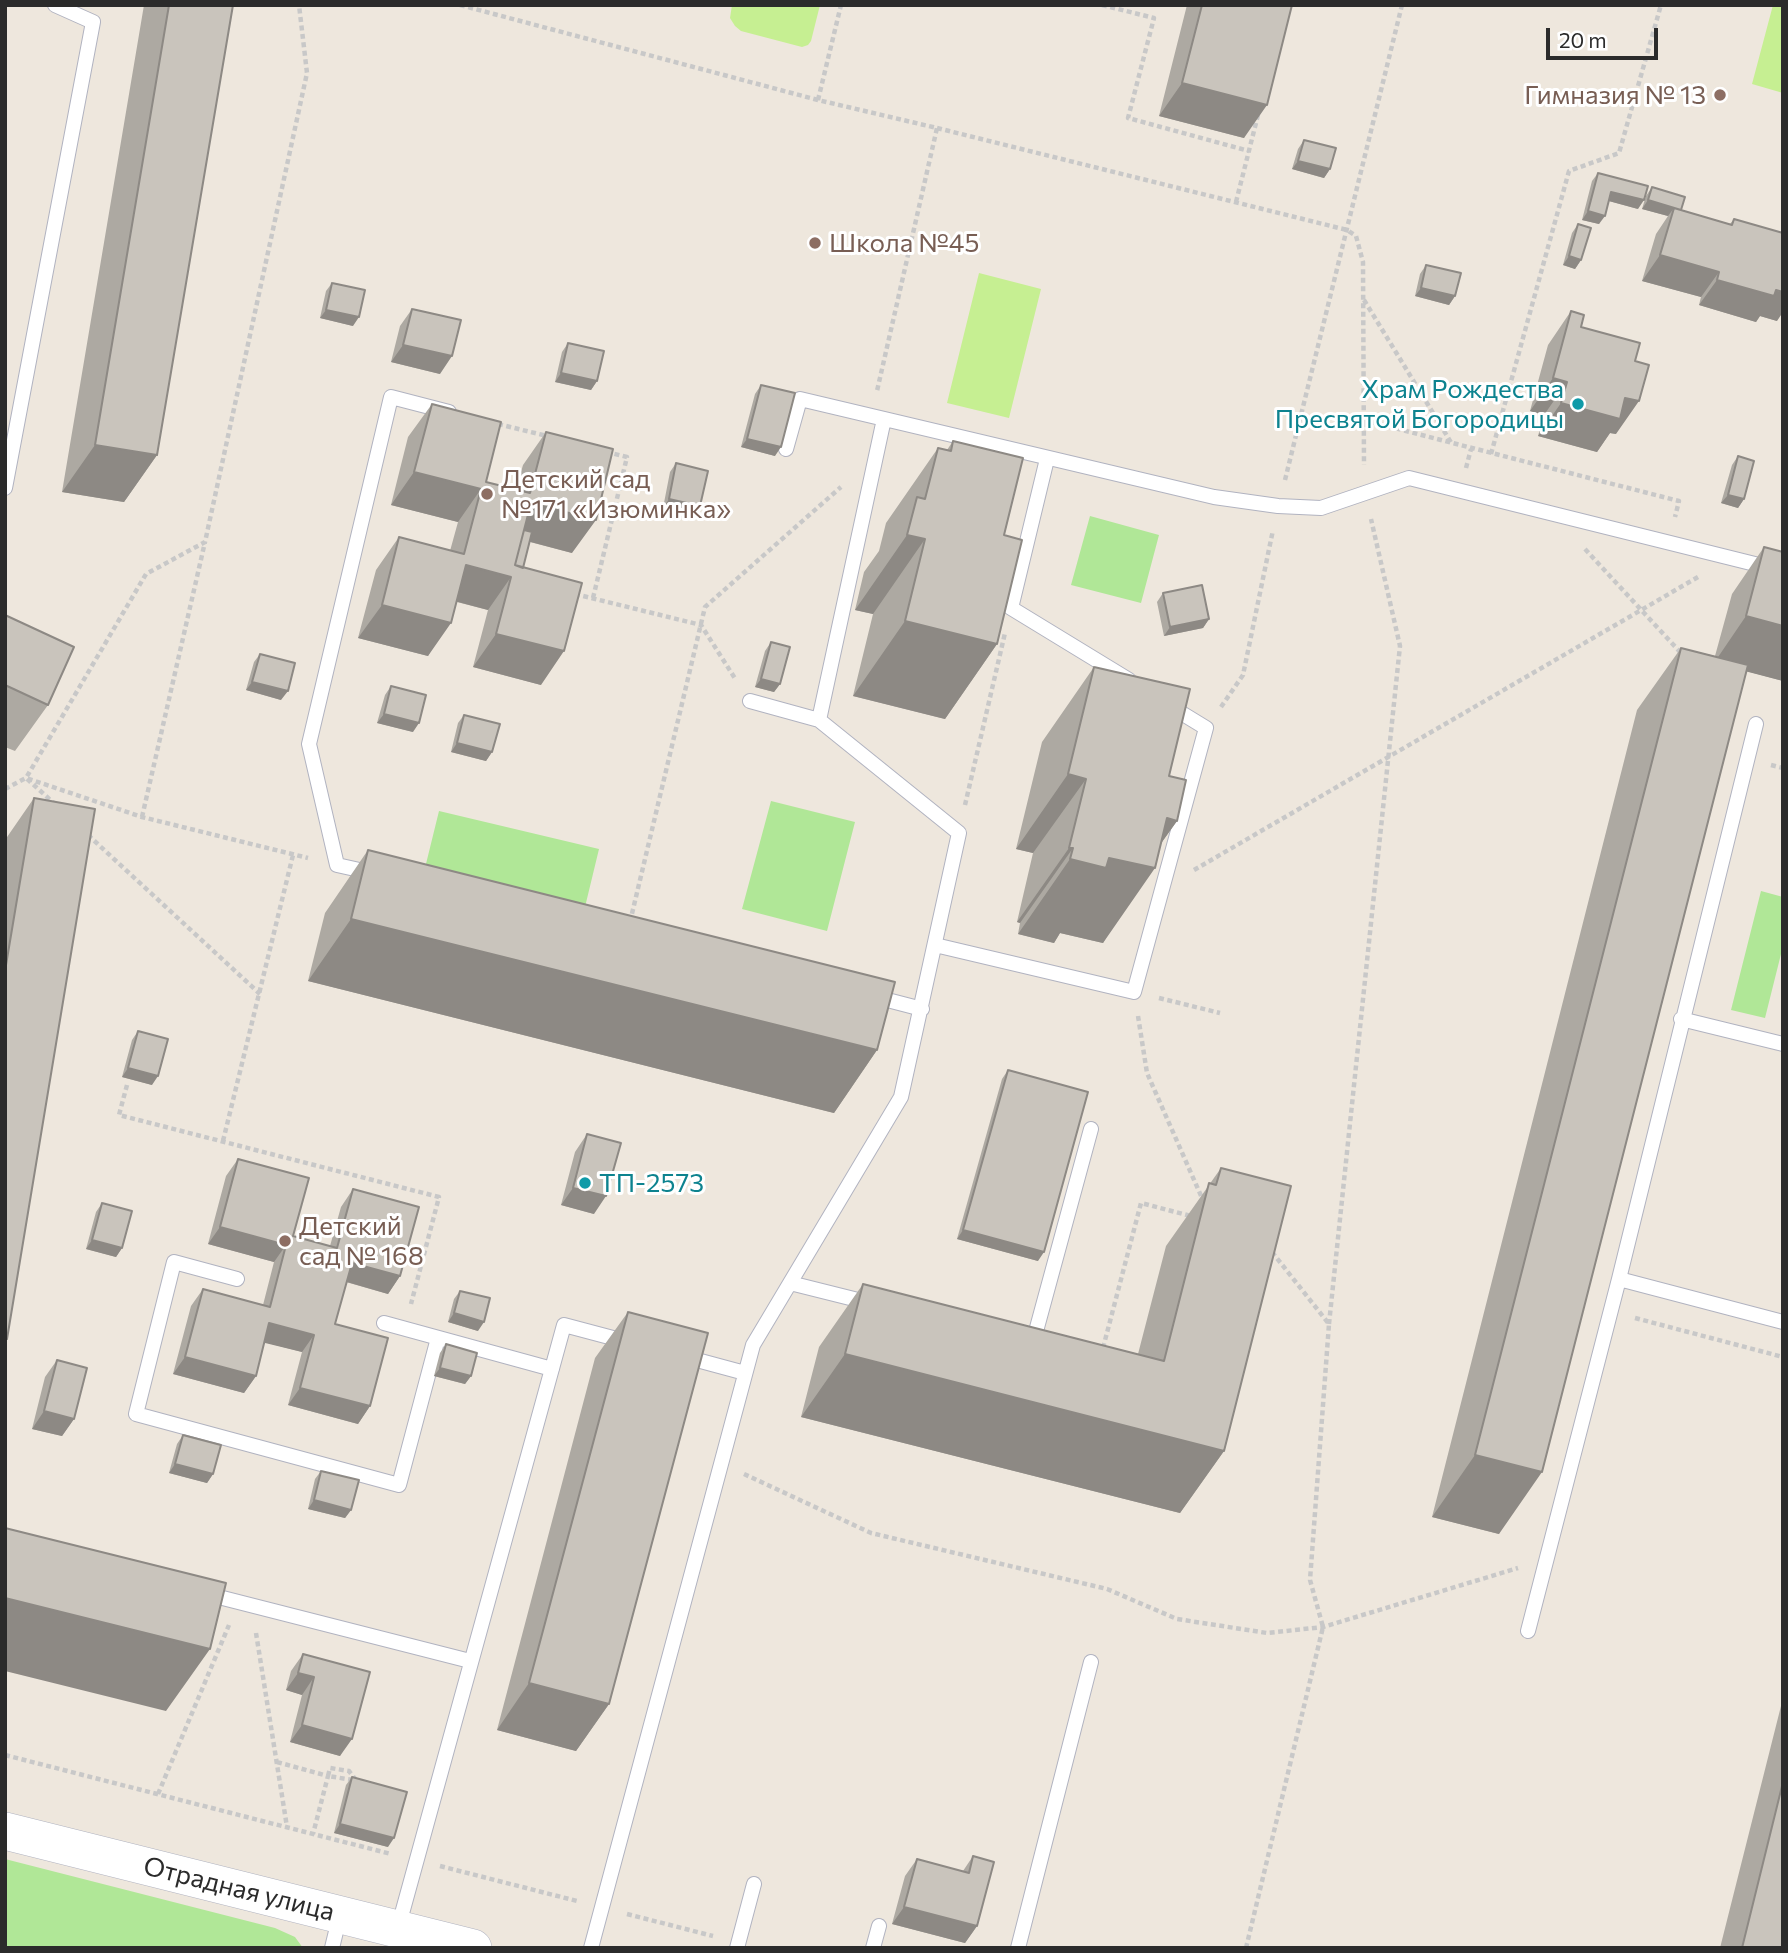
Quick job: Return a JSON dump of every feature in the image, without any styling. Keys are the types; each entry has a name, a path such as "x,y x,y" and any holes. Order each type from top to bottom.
{"street":[{"name":"Отрадная улица","path":"5,1831 336,1931 398,1928 473,1948"}],"lane":[{"path":"5,488 93,22 55,5"},
{"path":"389,877 337,865 309,744 391,397 470,417"},
{"path":"786,449 800,399 1214,497 1278,506 1321,508 1409,478 1783,571"},
{"path":"819,720 876,456 877,418"},
{"path":"1047,459 1011,608 1137,686"},
{"path":"935,945 1134,992 1206,728 1160,700"},
{"path":"592,1948 753,1345 901,1097 959,833 819,720 750,701"},
{"path":"1528,1631 1619,1279 1681,1019 1756,724"},
{"path":"855,992 922,1009"},
{"path":"1681,1019 1783,1044"},
{"path":"1019,1342 1032,1346 1091,1129"},
{"path":"237,1279 174,1262 136,1413 399,1485 438,1338"},
{"path":"1619,1279 1783,1322"},
{"path":"790,1283 884,1307"},
{"path":"384,1323 552,1369"},
{"path":"398,1928 564,1325 642,1346"},
{"path":"668,1353 745,1373"},
{"path":"191,1590 471,1661"},
{"path":"1018,1948 1091,1662"},
{"path":"737,1945 754,1884"},
{"path":"873,1948 878,1926"}],"path":[{"path":"142,817 307,74 299,5"},
{"path":"460,5 818,100 1347,230 1356,236 1363,262 1365,493 1400,646 1329,1324 1310,1580 1323,1627 1246,1948"},
{"path":"818,100 841,5"},
{"path":"1102,5 1154,18 1128,118 1249,150"},
{"path":"1206,728 1243,675 1278,506 1402,5"},
{"path":"1491,454 1569,171 1619,153 1661,5"},
{"path":"1236,202 1259,111"},
{"path":"877,418 937,128"},
{"path":"1364,299 1452,444"},
{"path":"470,417 548,437"},
{"path":"1363,420 1679,501 1668,541"},
{"path":"593,598 627,457 601,450"},
{"path":"627,933 705,607 876,456"},
{"path":"1551,513 1688,660"},
{"path":"5,789 26,778 146,575 205,542"},
{"path":"1163,888 1731,558"},
{"path":"571,593 701,625 750,701"},
{"path":"959,833 1011,608"},
{"path":"26,778 57,806"},
{"path":"26,778 142,817 337,865"},
{"path":"87,834 260,994"},
{"path":"223,1141 293,855"},
{"path":"1207,1209 1147,1073 1134,992 1220,1013"},
{"path":"127,1085 119,1115 439,1197 404,1328"},
{"path":"1101,1355 1141,1203 1200,1218"},
{"path":"1266,1244 1329,1324"},
{"path":"1610,1312 1783,1357"},
{"path":"721,1464 871,1533 1107,1589 1177,1619 1267,1633 1323,1627 1526,1565"},
{"path":"158,1794 231,1621"},
{"path":"255,1627 287,1827"},
{"path":"5,1755 602,1907 737,1945"},
{"path":"277,1762 328,1776"},
{"path":"313,1834 330,1768 349,1771 356,1780 368,1784"}],"green space":[{"path":"732,5 820,5 811,41 802,47 741,31 730,18"},
{"path":"1773,5 1783,5 1783,93 1752,84"},
{"path":"979,273 1041,289 1009,418 947,403"},
{"path":"1090,516 1159,535 1141,603 1071,585"},
{"path":"771,801 855,822 827,931 742,909"},
{"path":"439,811 599,849 585,907 425,868"},
{"path":"1761,891 1783,897 1783,946 1765,1018 1731,1010"},
{"path":"5,1859 275,1928 295,1937 303,1948 5,1948"}],"building":[{"path":"169,5 233,5 157,455 95,445"},
{"path":"1202,5 1292,5 1267,105 1182,83"},
{"path":"1304,140 1336,148 1330,169 1298,161"},
{"path":"1598,173 1648,186 1644,200 1611,192 1605,216 1588,211"},
{"path":"1652,187 1685,197 1681,210 1648,200"},
{"path":"1674,208 1732,225 1734,219 1783,233 1783,292 1776,290 1774,296 1717,280 1719,272 1660,255"},
{"path":"1578,224 1591,228 1581,260 1569,256"},
{"path":"1426,265 1461,273 1455,296 1421,288"},
{"path":"332,283 365,290 359,317 326,310"},
{"path":"412,309 461,320 452,356 403,345"},
{"path":"1571,311 1584,315 1581,327 1640,343 1635,361 1649,365 1639,401 1625,398 1620,419 1561,403 1567,382 1553,378"},
{"path":"568,343 604,351 597,381 561,373"},
{"path":"761,385 795,393 781,447 747,439"},
{"path":"432,404 501,422 486,482 530,493 546,432 613,449 596,520 531,503 515,565 582,583 564,651 496,634 511,577 466,565 451,623 382,605 399,537 464,554 481,489 414,472"},
{"path":"953,441 1023,458 1004,535 1022,540 997,644 905,621 925,539 907,535 917,497 925,499 938,448 951,451"},
{"path":"1738,456 1754,461 1744,499 1728,495"},
{"path":"676,463 708,471 700,506 669,499"},
{"path":"524,530 532,532 523,568 515,565"},
{"path":"1764,547 1783,552 1783,626 1746,616"},
{"path":"1202,585 1209,619 1170,627 1163,593"},
{"path":"5,615 74,647 48,705 5,685"},
{"path":"771,642 790,647 780,684 761,679"},
{"path":"1681,648 1748,665 1542,1472 1475,1455"},
{"path":"260,654 295,663 288,691 252,682"},
{"path":"1094,667 1190,689 1169,776 1186,780 1177,821 1167,818 1155,868 1109,858 1106,868 1070,859 1073,848 1069,848 1086,779 1068,774"},
{"path":"391,686 426,695 419,723 384,714"},
{"path":"464,715 500,724 492,752 457,743"},
{"path":"34,798 95,809 5,1339 5,971"},
{"path":"368,850 895,982 877,1050 351,919"},
{"path":"138,1031 168,1039 158,1076 128,1068"},
{"path":"1008,1070 1088,1092 1044,1252 963,1230"},
{"path":"587,1134 621,1143 606,1196 573,1188"},
{"path":"238,1159 309,1178 293,1236 337,1248 353,1189 419,1207 400,1276 352,1263 335,1324 388,1338 370,1406 300,1388 314,1335 269,1323 256,1376 185,1357 203,1289 270,1307 286,1245 220,1227"},
{"path":"1221,1168 1291,1186 1224,1451 845,1354 863,1284 1164,1361 1209,1183 1216,1185"},
{"path":"102,1203 132,1211 122,1248 92,1240"},
{"path":"460,1291 490,1298 484,1322 454,1313"},
{"path":"628,1312 708,1333 609,1704 529,1683"},
{"path":"446,1344 477,1353 471,1376 440,1368"},
{"path":"57,1360 87,1368 74,1419 44,1411"},
{"path":"183,1435 221,1445 213,1474 175,1464"},
{"path":"321,1471 359,1480 351,1510 314,1500"},
{"path":"5,1528 226,1583 210,1649 5,1598"},
{"path":"303,1654 370,1672 352,1739 302,1725 314,1677 298,1673"},
{"path":"352,1777 407,1792 394,1838 340,1824"},
{"path":"1783,1782 1783,1948 1742,1948"},
{"path":"973,1856 994,1862 977,1926 904,1907 917,1859 969,1873"}],"place":[{"name":"Гимназия № 13","path":"1720,95"},
{"name":"Школа №45","path":"815,243"},
{"name":"Храм Рождества Пресвятой Богородицы","path":"1578,404"},
{"name":"Детский сад №171 «Изюминка»","path":"487,494"},
{"name":"ТП-2573","path":"585,1183"},
{"name":"Детский сад № 168","path":"285,1241"}]}
